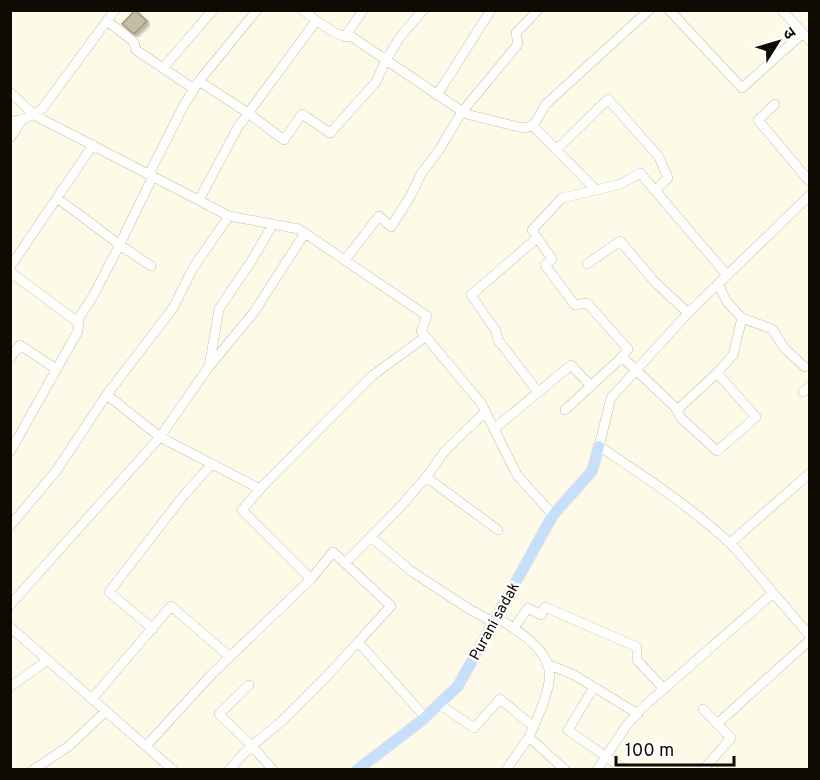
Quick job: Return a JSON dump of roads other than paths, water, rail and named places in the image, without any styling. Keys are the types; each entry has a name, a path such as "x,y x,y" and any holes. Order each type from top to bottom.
{"main road":[{"name":"Purani sadak","path":"357,770 425,717 458,686 553,515 592,471 598,446"}],"street":[{"path":"10,122 22,120 42,109 115,10"},
{"path":"163,68 213,10"},
{"path":"10,452 78,331 79,318 120,245 161,149 196,85 257,10"},
{"path":"303,10 316,21 345,38 352,37 462,112 523,128 533,126 546,104 649,10"},
{"path":"345,38 363,10"},
{"path":"107,21 134,42 136,50 163,68 248,113 285,140 302,114 330,133 376,82 400,37 423,10"},
{"path":"437,95 491,10"},
{"path":"669,10 742,88 802,33"},
{"path":"782,10 810,41"},
{"path":"345,260 379,216 391,227 421,174 462,112 518,44 516,33 536,11"},
{"path":"199,200 238,127 316,21"},
{"path":"10,92 34,115 229,216 305,232 427,316 421,331 481,404 517,474 553,515"},
{"path":"556,150 608,99 659,157 668,178 655,191"},
{"path":"775,104 758,120 810,182"},
{"path":"10,138 22,120"},
{"path":"533,126 596,190"},
{"path":"10,267 93,145"},
{"path":"565,410 628,349 587,303 575,305 545,265 552,259 532,230 562,198 621,184 640,173 727,275"},
{"path":"717,724 810,638 730,543 693,511 598,446 611,398 688,313 810,195"},
{"path":"57,198 151,266"},
{"path":"10,526 57,470 107,395 173,308 193,268 229,216"},
{"path":"208,368 219,309 273,224"},
{"path":"10,605 160,437 208,368 254,312 305,232"},
{"path":"537,238 471,296 495,331 498,340 538,393"},
{"path":"587,264 620,241 655,282 688,313"},
{"path":"10,272 78,322"},
{"path":"718,284 727,302 742,318 772,329 785,349 805,368"},
{"path":"677,410 733,355 742,318"},
{"path":"311,579 242,510 372,376 425,337"},
{"path":"10,358 20,345 56,369"},
{"path":"622,357 677,410 681,418 717,451 756,417 717,373"},
{"path":"494,429 571,365 591,386"},
{"path":"107,395 160,437 260,489"},
{"path":"345,563 401,506 444,452 486,412"},
{"path":"153,629 109,592 184,495 212,464"},
{"path":"730,543 810,473"},
{"path":"426,477 498,530"},
{"path":"371,537 411,571 494,620 514,628 533,643 547,664 550,671 542,710 529,737 506,770"},
{"path":"146,746 213,673 311,579 333,552 392,606 326,677 229,770"},
{"path":"597,770 638,714 773,593"},
{"path":"92,699 171,606 230,657"},
{"path":"514,628 528,608 541,615 545,607 637,647 637,660 664,689"},
{"path":"10,627 173,770"},
{"path":"358,642 425,717"},
{"path":"10,687 48,660"},
{"path":"547,664 574,675 638,714"},
{"path":"249,685 219,714 273,770"},
{"path":"594,687 568,730 625,770"},
{"path":"439,704 474,728 500,699 534,728"},
{"path":"703,709 731,738 703,770"},
{"path":"35,769 69,746 106,711"},
{"path":"529,737 565,770"}]}
